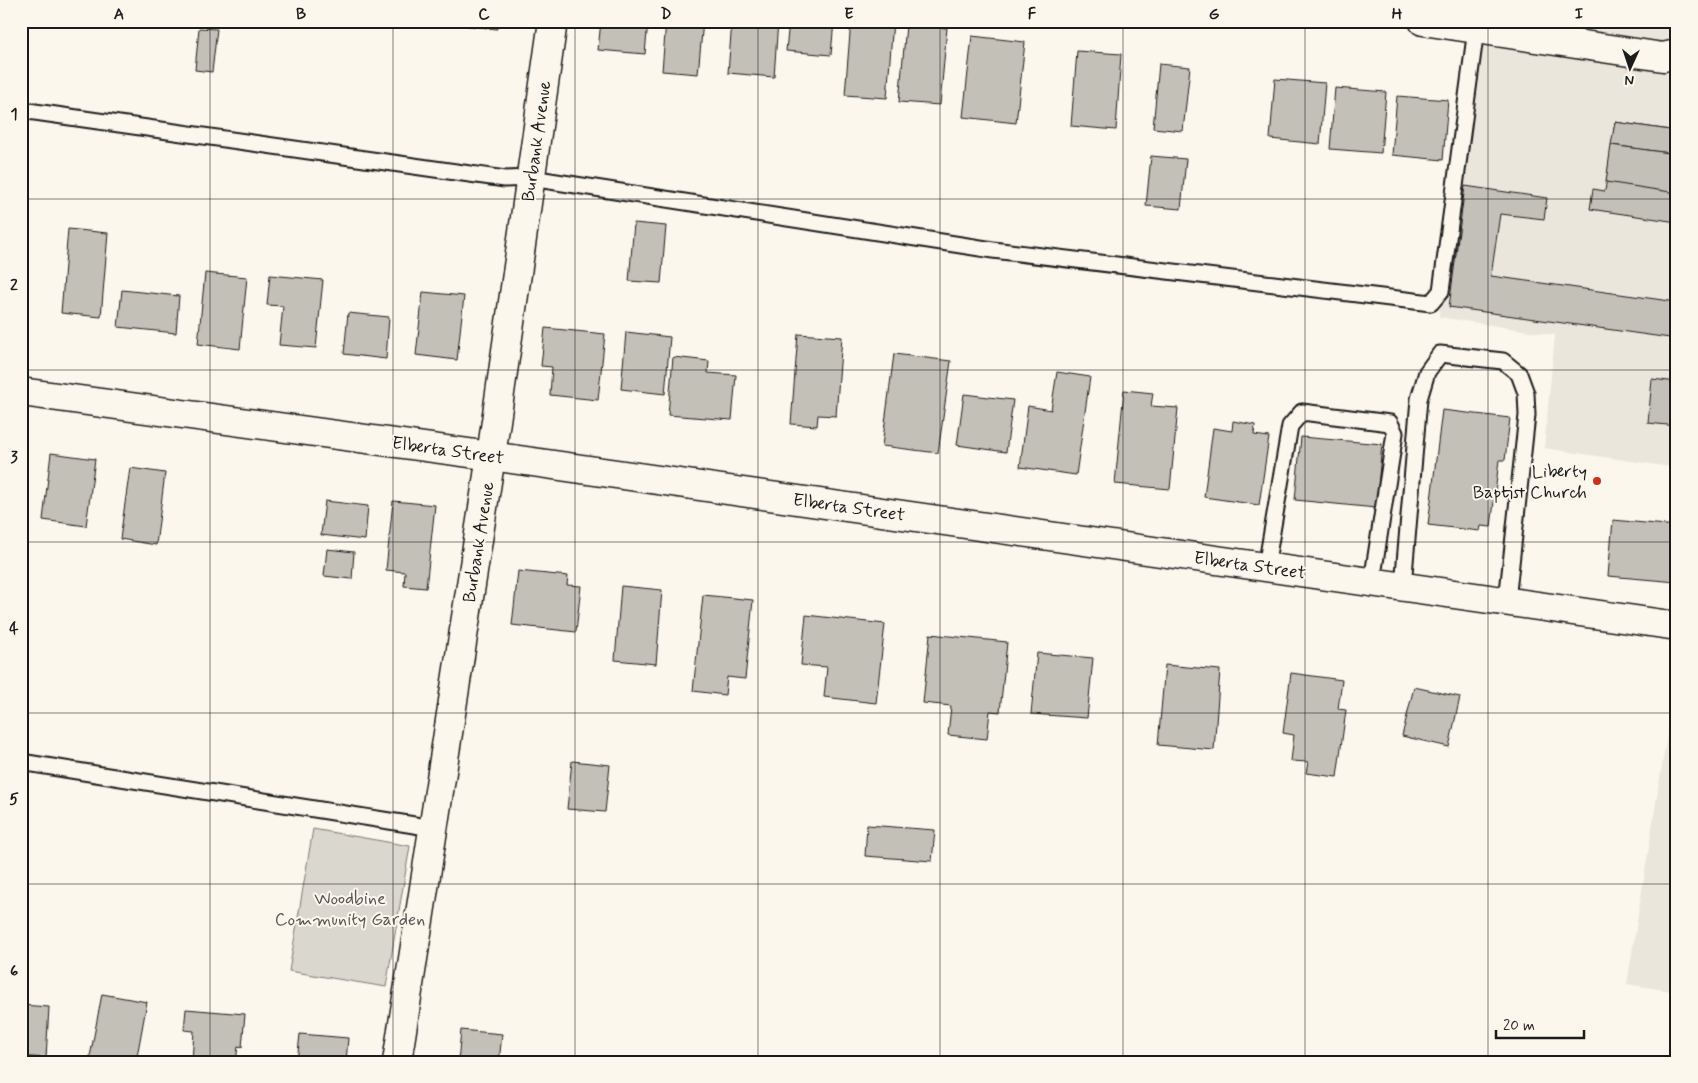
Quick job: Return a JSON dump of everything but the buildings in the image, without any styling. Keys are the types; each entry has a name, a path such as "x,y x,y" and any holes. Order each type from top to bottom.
{"street":[{"name":"Burbank Avenue","path":"397,1062 491,456 553,21"},
{"path":"1423,21 1663,56 1677,54"},
{"name":"Elberta Street","path":"21,392 491,456 1677,626"}],"lane":[{"path":"21,110 505,179 531,178 993,250 1431,303 1442,291 1476,29"},
{"path":"1403,586 1419,399 1427,372 1440,354 1503,362 1518,374 1526,393 1527,414 1507,601"},
{"path":"1266,568 1290,426 1302,412 1390,423 1395,433 1372,582"},
{"path":"21,762 433,828"}],"shaded area":[{"path":"1423,21 1677,21 1677,468 1544,448 1555,335 1439,317 1476,30"},
{"path":"1677,672 1677,992 1627,984"}],"green space":[{"name":"Woodbine Community Garden","path":"313,829 410,846 386,987 289,971"}],"place":[{"name":"Liberty Baptist Church","path":"1597,481"}]}
